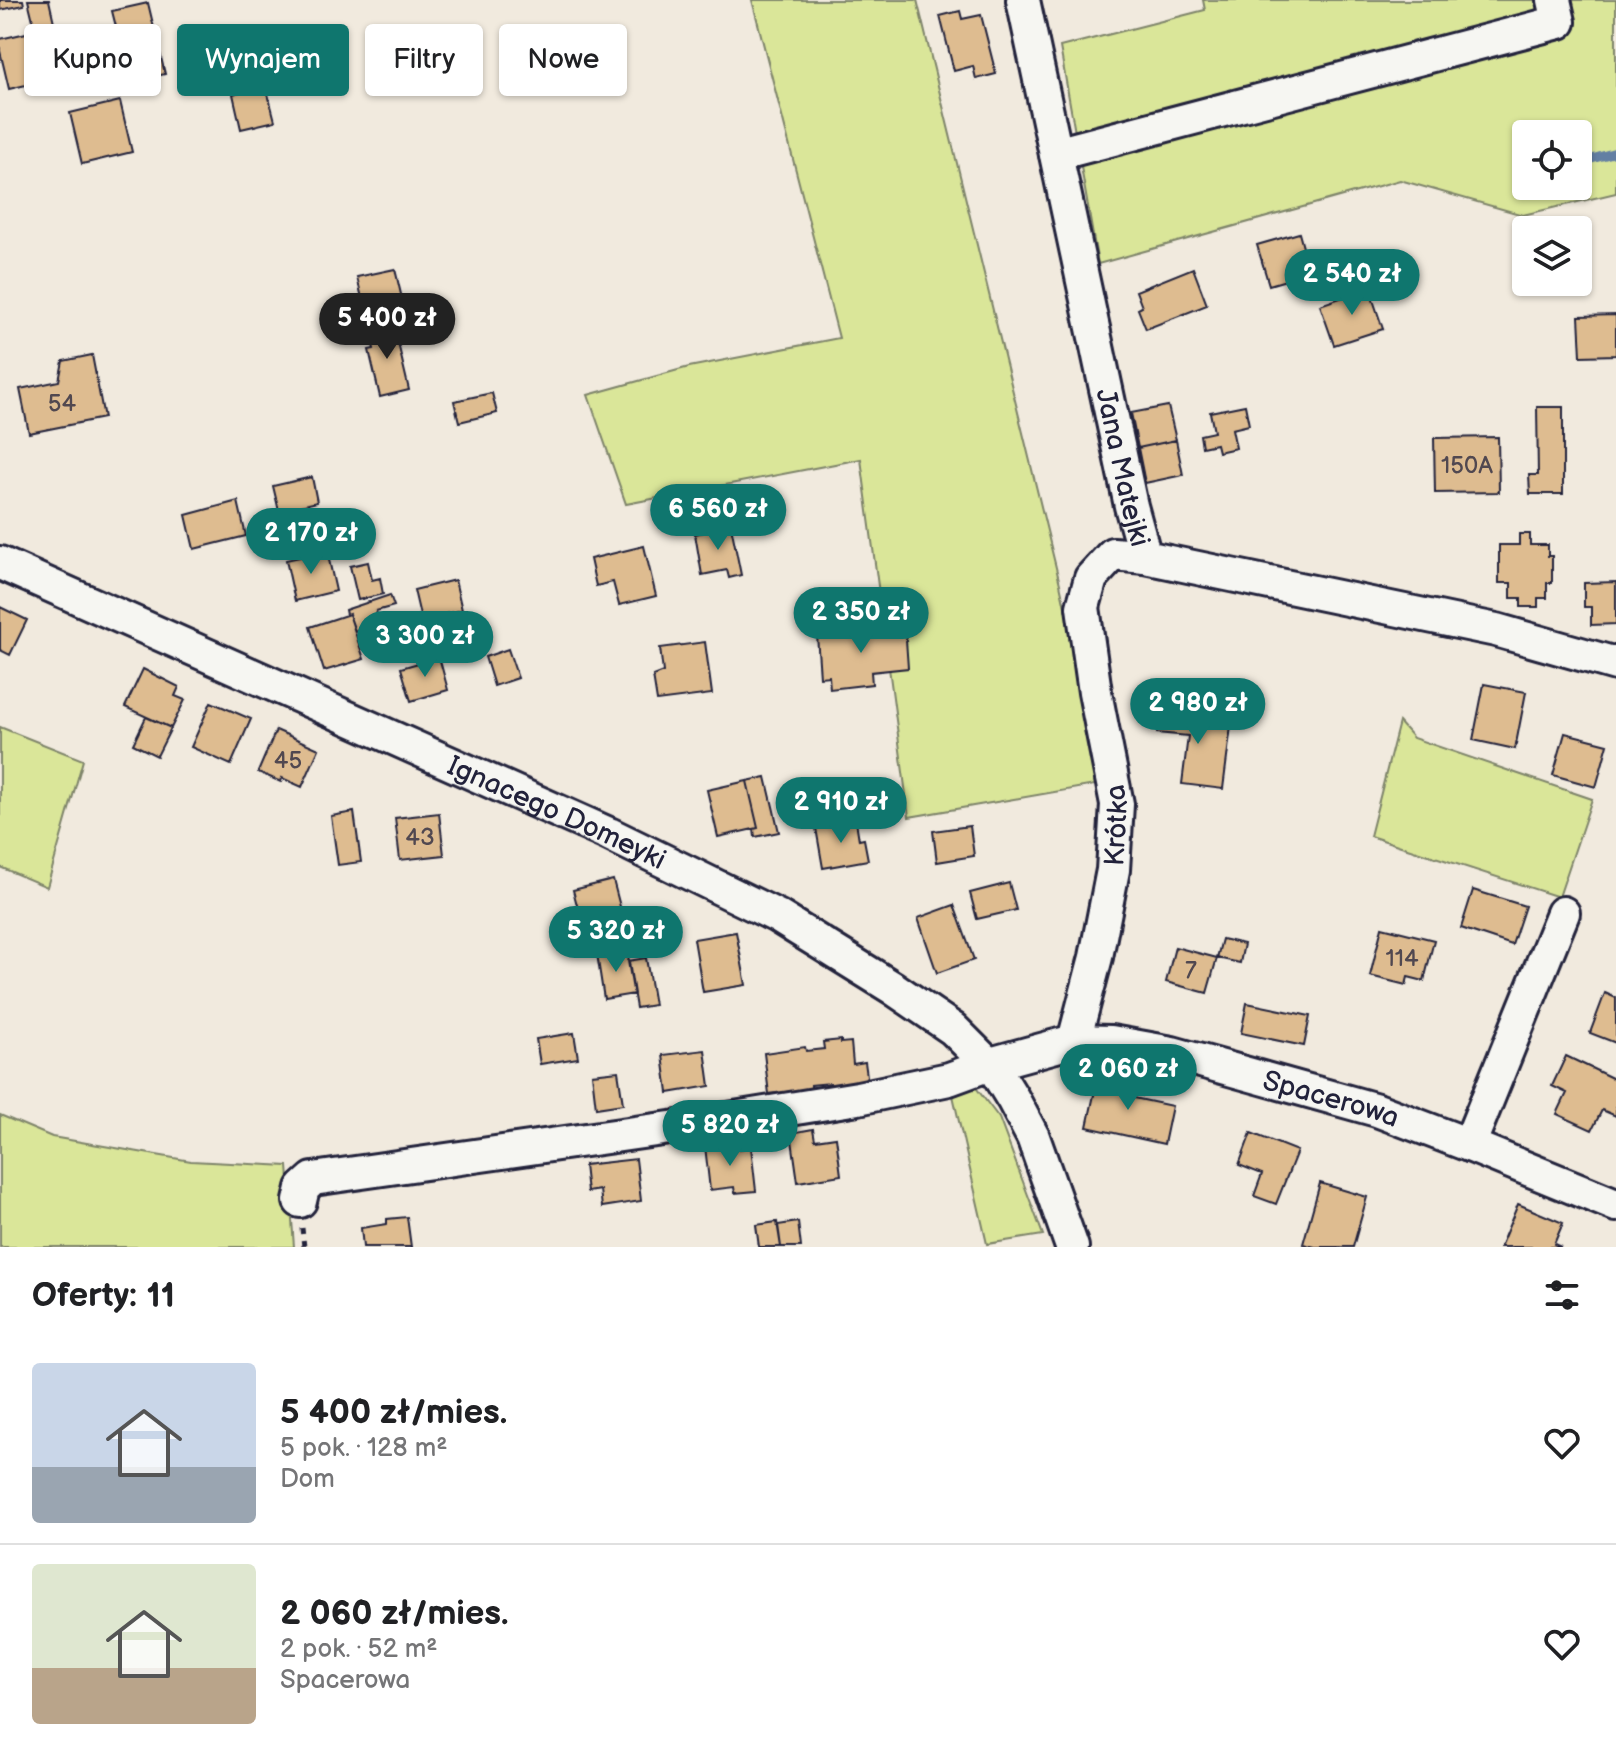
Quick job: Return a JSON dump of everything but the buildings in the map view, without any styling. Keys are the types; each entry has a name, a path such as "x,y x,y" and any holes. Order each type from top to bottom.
{"street":[{"name":"Jana Matejki","path":"1023,0 1131,506 1145,557 1496,630 1616,664"},
{"path":"1056,154 1559,22 1554,0"},
{"name":"Krótka","path":"1074,1041 1096,957 1113,870 1117,804 1095,692 1083,607 1091,578 1113,554 1145,557"},
{"name":"Ignacego Domeyki","path":"0,563 609,834 777,916 893,988 953,1029 990,1064 1033,1137 1072,1247"},
{"path":"1469,1145 1563,913"},
{"name":"Spacerowa","path":"300,1201 303,1188 313,1179 858,1098 949,1079 990,1064 1074,1041 1111,1042 1172,1053 1377,1110 1616,1205"}],"green space":[{"path":"752,0 917,0 1060,584 1085,699 1095,785 909,817 861,459 626,504 588,395 689,367 839,338"},
{"path":"1203,0 1616,0 1616,193 1592,199 1592,120 1512,120 1512,200 1586,200 1523,215 1400,180 1098,264 1060,47 1205,10"},
{"path":"1399,722 1413,738 1592,799 1559,897 1370,836"},
{"path":"0,727 83,760 47,887 0,867"},
{"path":"974,1085 999,1118 1043,1235 987,1244 952,1091"},
{"path":"0,1115 52,1137 191,1161 288,1166 294,1247 0,1247"}],"waterway":[{"path":"1592,159 1616,152"}]}
